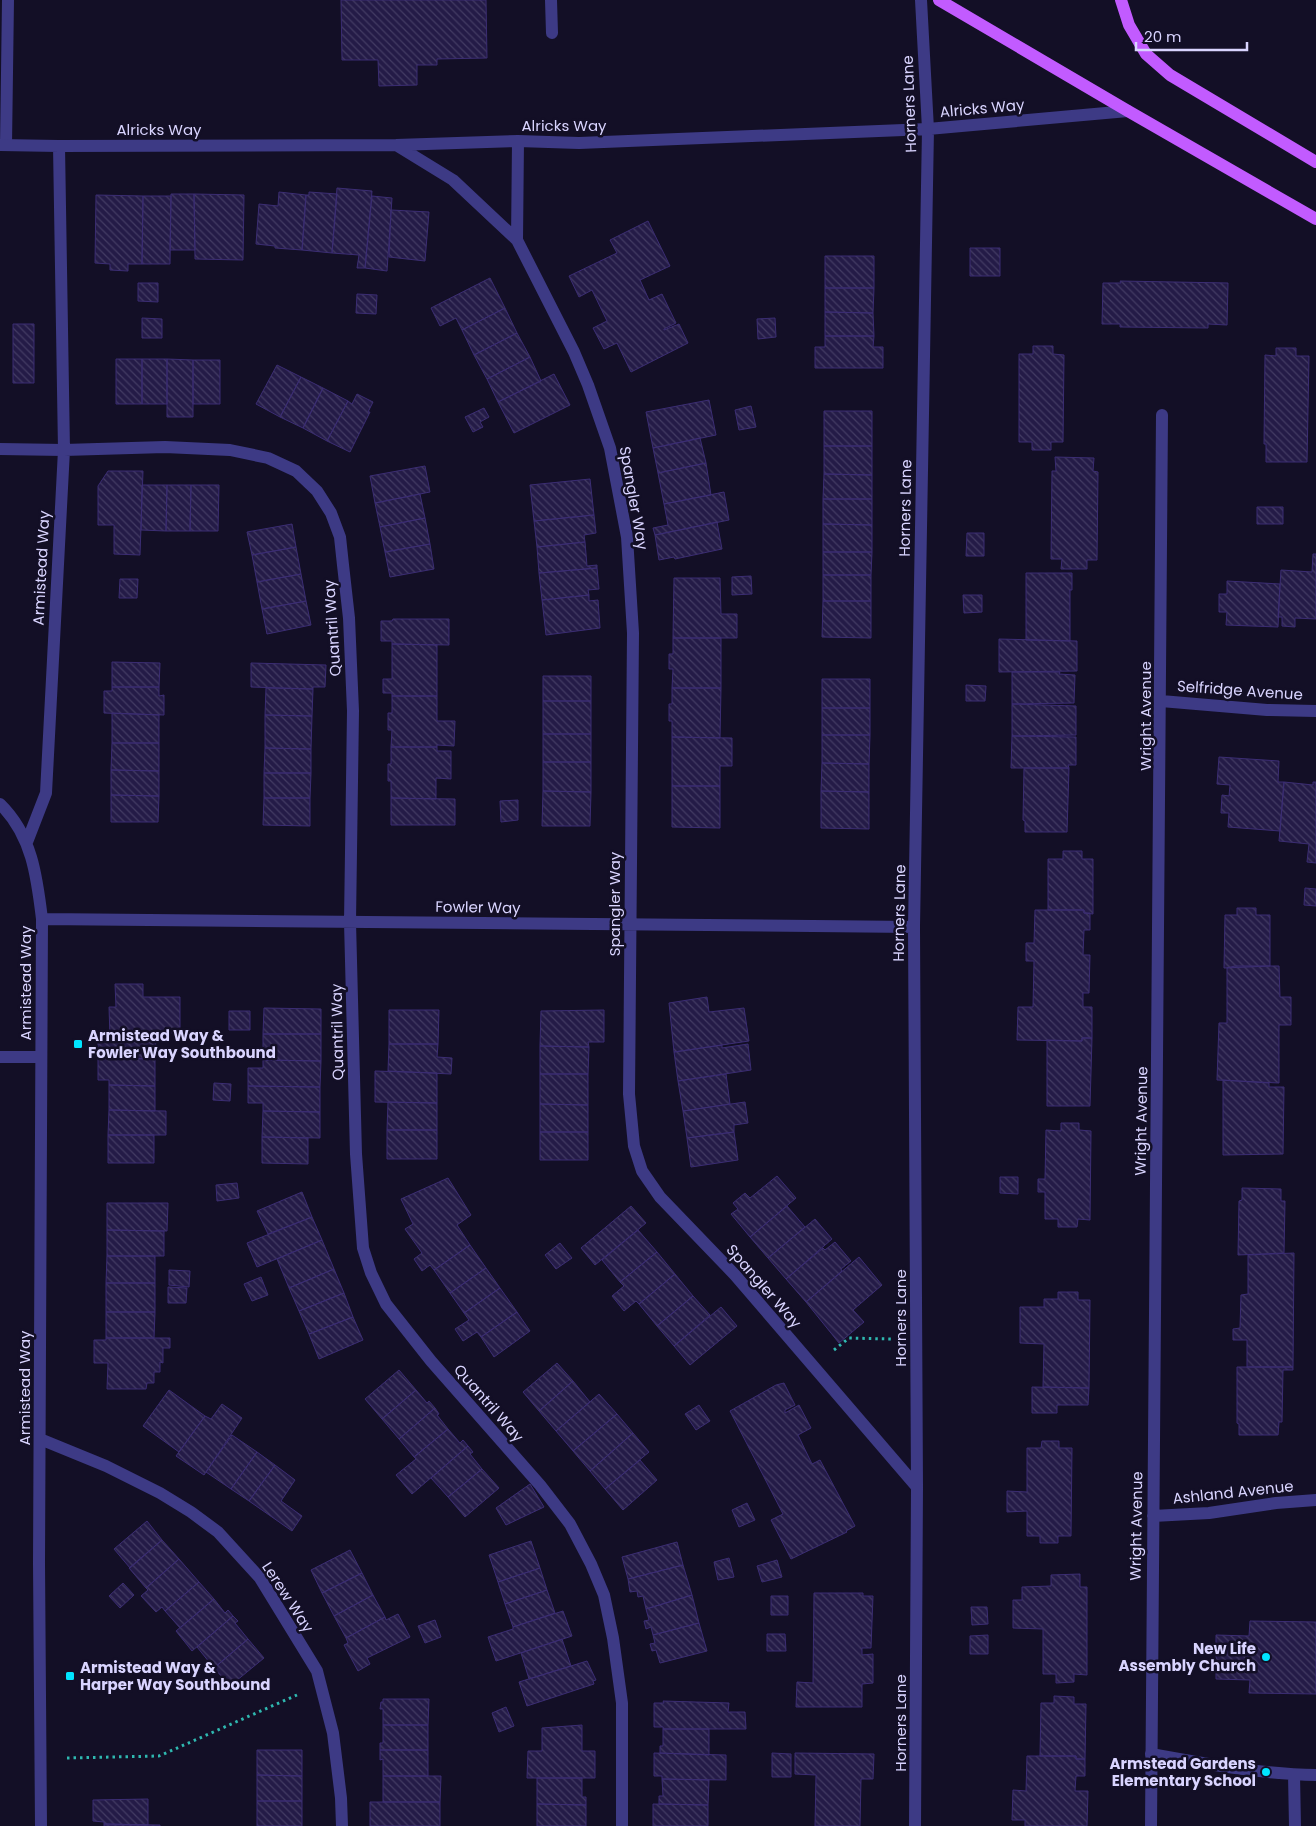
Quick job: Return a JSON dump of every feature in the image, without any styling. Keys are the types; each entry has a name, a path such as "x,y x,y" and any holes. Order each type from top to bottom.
{"main road":[{"path":"939,0 1316,218"},
{"path":"1121,0 1129,25 1146,54 1170,75 1316,162"}],"street":[{"path":"3,145 8,0"},
{"path":"551,0 552,33"},
{"name":"Horners Lane","path":"915,1826 917,1487 914,927 928,129 921,0"},
{"name":"Alricks Way","path":"3,145 396,145 518,141 579,143 928,129 1128,111"},
{"name":"Spangler Way","path":"516,240 518,141"},
{"name":"Spangler Way","path":"396,145 453,180 516,240 574,352 588,385 610,448 628,538 633,633 629,1094 634,1146 642,1171 660,1197 735,1275 917,1487"},
{"name":"Armistead Way","path":"41,1826 42,919 36,873 27,842 46,793 64,450 59,146"},
{"name":"Wright Avenue","path":"1151,1826 1162,415"},
{"name":"Quantril Way","path":"0,449 64,450 165,447 230,450 268,458 296,471 317,491 332,513 340,537 349,618 353,711 350,922 356,1154 363,1248 371,1273 386,1304 431,1361 540,1485 570,1524 591,1564 604,1595 613,1638 622,1703 622,1826"},
{"name":"Selfridge Avenue","path":"1161,702 1267,710 1316,711"},
{"path":"0,804 27,842"},
{"name":"Fowler Way","path":"42,919 914,927"},
{"path":"0,1057 41,1057"},
{"name":"Lerew Way","path":"40,1439 106,1466 160,1493 191,1512 218,1532 260,1578 317,1671 333,1734 341,1798 342,1826"},
{"name":"Ashland Avenue","path":"1153,1516 1209,1513 1276,1503 1316,1500"},
{"path":"1152,1754 1208,1764 1294,1775 1316,1775"},
{"path":"1294,1775 1295,1826"}],"path":[{"path":"812,1366 849,1338 894,1339"},
{"path":"42,1758 159,1756 321,1684"}],"building":[{"path":"341,0 486,0 487,58 437,59 437,65 417,65 417,85 379,86 378,60 342,60"},
{"path":"337,188 372,191 365,268 357,268 359,255 332,253"},
{"path":"279,192 306,195 302,250 275,248 275,246 256,244 259,204 278,206"},
{"path":"309,192 337,194 332,253 302,250 306,195 309,195"},
{"path":"171,194 194,194 195,250 170,250"},
{"path":"194,194 244,195 243,260 195,259"},
{"path":"96,195 143,196 142,264 128,264 128,271 110,270 110,264 95,263"},
{"path":"143,196 171,196 170,264 142,264"},
{"path":"372,196 392,198 387,271 365,268"},
{"path":"391,210 429,212 425,261 389,257"},
{"path":"648,221 670,266 640,280 649,300 662,294 676,323 664,330 679,324 688,343 631,372 617,343 604,349 593,328 607,321 592,290 579,297 569,276 617,253 610,240"},
{"path":"970,248 1000,248 1000,276 970,276"},
{"path":"825,256 874,256 874,288 825,288"},
{"path":"490,278 505,308 462,330 456,318 440,326 431,308"},
{"path":"1120,281 1228,283 1227,325 1208,324 1208,328 1120,327 1120,324 1102,324 1103,283 1121,283"},
{"path":"138,283 158,283 158,302 138,301"},
{"path":"825,288 874,288 873,313 825,312"},
{"path":"357,294 377,295 376,314 356,313"},
{"path":"505,308 517,333 474,355 462,330"},
{"path":"825,312 873,313 874,336 825,336"},
{"path":"142,318 162,319 162,338 142,338"},
{"path":"775,318 776,337 758,339 757,319"},
{"path":"13,324 34,324 34,383 13,383"},
{"path":"517,333 530,357 487,379 474,355"},
{"path":"825,336 874,336 873,347 883,347 883,368 815,368 815,347 825,347"},
{"path":"1033,346 1053,346 1053,354 1064,355 1063,442 1051,442 1051,450 1032,450 1032,442 1019,442 1019,354 1033,354"},
{"path":"1276,348 1296,348 1296,356 1309,356 1307,462 1266,462 1266,444 1264,444 1265,355 1276,356"},
{"path":"530,357 541,381 498,402 487,379"},
{"path":"116,359 142,359 142,404 116,404"},
{"path":"142,359 167,359 167,404 142,404"},
{"path":"167,359 193,360 193,417 167,417"},
{"path":"193,360 220,360 220,404 193,404"},
{"path":"277,365 301,377 280,417 256,404"},
{"path":"554,374 570,405 514,433 498,402"},
{"path":"301,377 323,388 303,428 280,417"},
{"path":"323,388 348,401 327,441 303,428"},
{"path":"357,394 373,402 350,452 327,441 348,401 352,404"},
{"path":"709,400 716,435 653,448 646,412"},
{"path":"751,406 756,427 739,430 735,410"},
{"path":"484,408 489,417 480,422 483,427 473,432 465,417"},
{"path":"824,411 872,411 872,446 824,446"},
{"path":"700,438 706,463 658,473 653,448"},
{"path":"824,446 872,446 872,475 824,474"},
{"path":"1055,457 1094,458 1093,471 1098,472 1097,560 1087,560 1087,569 1061,569 1062,559 1051,559 1052,471 1056,471"},
{"path":"706,463 711,495 664,504 658,473"},
{"path":"425,466 430,492 375,503 370,476"},
{"path":"108,471 143,471 140,555 114,554 114,525 98,525 98,486"},
{"path":"824,474 872,475 872,499 823,499"},
{"path":"590,479 594,515 534,521 530,485"},
{"path":"142,485 167,485 166,531 141,530"},
{"path":"167,485 191,485 190,531 166,531"},
{"path":"191,485 219,485 218,531 190,531"},
{"path":"724,492 729,520 655,535 653,528 668,525 664,504"},
{"path":"420,494 425,518 380,527 375,503"},
{"path":"823,499 872,499 872,525 823,524"},
{"path":"1257,507 1283,507 1283,524 1257,524"},
{"path":"594,515 596,533 584,535 585,542 537,547 534,521"},
{"path":"425,518 430,544 385,552 380,527"},
{"path":"717,522 722,549 675,559 674,557 659,560 655,535"},
{"path":"292,524 296,547 252,555 247,532"},
{"path":"823,524 872,525 872,552 823,552"},
{"path":"967,533 984,533 984,556 966,556"},
{"path":"585,542 587,566 597,565 597,568 539,573 537,547"},
{"path":"430,544 434,569 390,577 385,552"},
{"path":"296,547 301,574 257,582 252,555"},
{"path":"823,552 872,552 871,575 823,575"},
{"path":"1313,554 1316,554 1316,619 1295,618 1295,627 1282,626 1282,617 1278,617 1281,570 1312,572"},
{"path":"597,568 599,589 588,590 589,595 542,600 539,573"},
{"path":"1026,573 1072,573 1070,641 1026,640"},
{"path":"301,574 306,601 262,609 257,582"},
{"path":"823,575 871,575 871,601 823,601"},
{"path":"751,576 752,594 732,595 732,577"},
{"path":"674,578 720,578 721,614 737,614 737,638 673,638"},
{"path":"120,579 138,579 137,598 119,598"},
{"path":"1227,581 1280,584 1278,627 1226,625 1227,612 1219,612 1219,594 1227,594"},
{"path":"589,595 589,601 598,600 600,628 546,635 542,600"},
{"path":"963,595 982,595 982,612 964,613"},
{"path":"306,601 311,625 267,634 262,609"},
{"path":"823,601 871,601 871,638 822,637"},
{"path":"393,619 449,619 449,645 392,644 392,641 381,641 381,621 392,621"},
{"path":"673,638 721,638 721,688 672,688 673,669 669,669 669,654 673,654"},
{"path":"999,639 1077,641 1077,671 999,672"},
{"path":"392,644 437,645 437,696 392,696 392,693 383,693 383,679 392,679"},
{"path":"112,662 160,663 159,687 112,687"},
{"path":"251,663 326,665 325,687 313,687 313,689 251,687"},
{"path":"1012,672 1060,672 1059,674 1075,675 1074,703 1012,704"},
{"path":"543,676 591,676 591,701 543,701"},
{"path":"822,679 870,679 870,708 822,708"},
{"path":"966,685 986,686 985,701 966,701"},
{"path":"112,687 159,687 159,696 164,695 164,715 104,713 104,691 112,691"},
{"path":"266,688 313,689 312,716 265,715"},
{"path":"672,688 721,688 720,738 672,737 672,721 669,721 669,704 672,704"},
{"path":"392,696 437,696 437,721 455,721 454,746 391,747 392,730 388,730 388,713 392,713"},
{"path":"543,701 591,701 591,734 543,734"},
{"path":"1012,704 1076,706 1076,735 1012,736"},
{"path":"822,708 870,708 870,735 822,735"},
{"path":"112,713 159,715 159,743 112,743"},
{"path":"265,715 312,716 311,749 265,748"},
{"path":"543,734 591,734 591,762 543,762"},
{"path":"822,735 870,735 869,764 822,763"},
{"path":"1012,736 1076,737 1076,765 1068,765 1069,768 1011,768"},
{"path":"672,737 732,738 732,766 720,766 720,786 672,786"},
{"path":"112,743 159,743 159,771 111,770"},
{"path":"391,747 437,747 437,751 451,751 451,779 436,778 436,799 391,798 388,764 391,764"},
{"path":"265,748 311,749 311,773 264,773"},
{"path":"1219,757 1279,761 1278,782 1284,782 1280,831 1228,827 1229,813 1221,813 1222,795 1229,796 1230,785 1217,784"},
{"path":"543,762 591,762 591,792 543,791"},
{"path":"822,763 869,764 869,792 821,791"},
{"path":"1024,768 1069,768 1067,832 1025,832 1025,821 1023,820"},
{"path":"111,770 159,771 159,796 111,795"},
{"path":"264,773 311,773 310,798 264,798"},
{"path":"1284,782 1313,785 1313,782 1316,782 1316,863 1307,862 1309,844 1279,841"},
{"path":"672,786 720,786 720,828 672,827"},
{"path":"543,791 591,792 590,826 542,826"},
{"path":"821,791 869,792 869,829 821,828"},
{"path":"111,795 159,796 158,822 111,822"},
{"path":"264,798 310,798 310,826 263,825"},
{"path":"391,798 455,799 455,825 391,825"},
{"path":"518,800 518,820 501,822 500,801"},
{"path":"1063,851 1082,851 1082,859 1093,859 1093,914 1084,913 1084,910 1048,910 1048,859 1063,859"},
{"path":"1305,888 1316,889 1316,906 1304,905"},
{"path":"1237,908 1256,908 1256,915 1270,915 1270,966 1224,968 1225,915 1237,915"},
{"path":"1035,910 1084,910 1084,913 1090,913 1090,930 1084,930 1083,955 1090,955 1089,993 1083,993 1083,1007 1092,1007 1092,1038 1082,1038 1082,1041 1017,1040 1018,1007 1033,1007 1034,961 1026,961 1026,943 1034,943"},
{"path":"1235,966 1279,966 1280,997 1291,997 1291,1025 1279,1025 1279,1083 1217,1080 1219,1023 1227,1023 1227,968"},
{"path":"115,984 143,984 143,997 180,997 180,1033 155,1033 156,1037 110,1037 109,1007 116,1007"},
{"path":"707,997 709,1012 744,1008 749,1041 674,1052 669,1003"},
{"path":"264,1008 321,1009 321,1034 263,1034"},
{"path":"389,1010 439,1010 438,1044 389,1044"},
{"path":"604,1010 604,1042 588,1042 589,1047 540,1046 541,1011"},
{"path":"229,1011 250,1011 250,1030 229,1030"},
{"path":"263,1034 321,1034 321,1061 263,1060"},
{"path":"156,1037 155,1059 98,1058 98,1038"},
{"path":"1082,1038 1092,1038 1090,1106 1047,1106 1047,1040 1082,1041"},
{"path":"389,1044 438,1044 437,1057 452,1058 451,1074 388,1071"},
{"path":"748,1044 751,1070 678,1081 674,1052 722,1045 722,1048"},
{"path":"540,1046 589,1047 588,1074 540,1074"},
{"path":"98,1058 155,1059 155,1086 109,1085 109,1080 98,1080"},
{"path":"263,1060 321,1061 320,1087 248,1086 248,1068 263,1068"},
{"path":"375,1071 437,1073 437,1103 375,1102"},
{"path":"540,1074 588,1074 588,1105 540,1104"},
{"path":"726,1074 730,1104 683,1111 678,1081"},
{"path":"1223,1080 1269,1083 1269,1087 1284,1087 1283,1154 1223,1155"},
{"path":"214,1083 231,1084 230,1101 213,1100"},
{"path":"109,1085 155,1086 155,1111 109,1110"},
{"path":"248,1086 320,1087 320,1112 263,1111 263,1103 248,1103"},
{"path":"388,1102 437,1103 437,1130 387,1130"},
{"path":"745,1102 748,1123 734,1125 734,1132 687,1138 683,1111"},
{"path":"540,1104 588,1105 588,1132 540,1132"},
{"path":"109,1110 166,1111 166,1135 108,1135"},
{"path":"263,1111 320,1112 320,1138 262,1137"},
{"path":"1061,1123 1079,1123 1079,1130 1091,1131 1090,1220 1078,1219 1077,1227 1058,1227 1058,1219 1045,1219 1045,1192 1038,1192 1038,1179 1045,1179 1046,1130 1061,1131"},
{"path":"387,1130 437,1130 437,1159 387,1159"},
{"path":"540,1132 588,1132 588,1160 540,1160"},
{"path":"734,1132 738,1160 691,1167 687,1138"},
{"path":"108,1135 154,1135 154,1163 108,1163"},
{"path":"262,1137 308,1138 308,1164 262,1163"},
{"path":"777,1176 796,1198 750,1237 731,1214 738,1209 733,1203 745,1193 750,1198"},
{"path":"1000,1177 1018,1177 1018,1194 1000,1193"},
{"path":"448,1178 471,1215 457,1225 470,1245 434,1270 430,1265 422,1271 414,1259 422,1253 405,1229 413,1224 401,1199"},
{"path":"237,1183 239,1198 217,1201 216,1185"},
{"path":"1242,1188 1281,1189 1281,1201 1285,1201 1284,1253 1238,1255 1239,1201 1242,1200"},
{"path":"302,1192 312,1217 268,1234 257,1211"},
{"path":"107,1203 168,1203 167,1231 107,1230"},
{"path":"631,1206 646,1223 595,1265 581,1248"},
{"path":"787,1206 805,1227 768,1258 750,1237"},
{"path":"312,1217 322,1240 257,1267 247,1243"},
{"path":"815,1219 832,1239 786,1279 768,1258"},
{"path":"107,1230 164,1231 164,1256 107,1256"},
{"path":"638,1230 657,1252 620,1282 602,1260"},
{"path":"322,1240 334,1269 289,1288 277,1259"},
{"path":"835,1242 851,1261 806,1302 786,1279 823,1248 825,1250"},
{"path":"560,1243 572,1258 556,1269 545,1255"},
{"path":"470,1245 486,1268 450,1293 434,1270"},
{"path":"657,1252 675,1274 639,1304 636,1301 624,1311 612,1296 624,1286 620,1282"},
{"path":"1294,1253 1293,1367 1247,1367 1247,1340 1233,1340 1233,1329 1240,1328 1241,1295 1248,1294 1248,1255"},
{"path":"107,1256 155,1256 155,1283 106,1283"},
{"path":"859,1257 882,1285 853,1310 864,1322 839,1343 806,1302"},
{"path":"486,1268 500,1288 464,1313 450,1293"},
{"path":"334,1269 344,1293 299,1311 289,1288"},
{"path":"169,1270 190,1271 189,1287 169,1285"},
{"path":"675,1274 693,1296 657,1326 639,1304"},
{"path":"261,1277 268,1295 252,1301 244,1284"},
{"path":"106,1283 155,1283 155,1312 106,1312"},
{"path":"168,1287 187,1288 186,1303 168,1303"},
{"path":"500,1288 517,1312 481,1337 477,1332 463,1341 455,1329 469,1320 464,1313"},
{"path":"1058,1292 1078,1292 1078,1300 1090,1300 1089,1388 1043,1387 1044,1344 1020,1343 1020,1307 1044,1307 1044,1299 1058,1299"},
{"path":"344,1293 353,1317 309,1334 299,1311"},
{"path":"693,1296 710,1315 674,1346 657,1326"},
{"path":"721,1307 737,1326 690,1365 674,1346"},
{"path":"106,1312 155,1312 154,1338 106,1338"},
{"path":"517,1312 530,1331 494,1357 481,1337"},
{"path":"353,1317 363,1340 319,1359 309,1334"},
{"path":"106,1338 170,1338 170,1348 163,1348 163,1363 160,1362 160,1372 154,1372 154,1383 147,1383 146,1389 107,1389 108,1363 94,1363 94,1340 106,1340"},
{"path":"557,1363 573,1381 539,1411 523,1392"},
{"path":"1237,1367 1293,1367 1293,1370 1283,1370 1282,1422 1279,1422 1278,1435 1239,1435 1239,1424 1237,1423"},
{"path":"399,1370 416,1390 382,1419 365,1399"},
{"path":"573,1381 590,1402 556,1431 539,1411"},
{"path":"784,1383 795,1405 785,1410 785,1413 799,1405 811,1428 798,1435 812,1464 820,1460 855,1526 847,1532 791,1559 771,1520 783,1514 730,1411 776,1385"},
{"path":"1032,1387 1089,1388 1088,1405 1057,1405 1057,1413 1032,1413"},
{"path":"169,1390 205,1416 179,1452 143,1426"},
{"path":"416,1390 427,1403 429,1401 435,1408 399,1439 382,1419"},
{"path":"599,1394 617,1414 573,1451 556,1431"},
{"path":"222,1404 242,1418 204,1475 176,1456 205,1416 211,1419"},
{"path":"699,1405 710,1421 696,1430 685,1414"},
{"path":"435,1408 439,1414 437,1415 448,1429 414,1457 399,1439"},
{"path":"617,1414 633,1433 590,1471 573,1451"},
{"path":"448,1429 460,1443 463,1440 468,1446 412,1494 396,1475 416,1459 414,1457"},
{"path":"633,1433 649,1452 605,1489 590,1471"},
{"path":"232,1435 257,1452 231,1489 206,1472"},
{"path":"1042,1441 1059,1441 1059,1448 1072,1448 1071,1536 1058,1536 1058,1543 1040,1543 1040,1536 1027,1536 1027,1511 1007,1512 1007,1491 1027,1492 1027,1448 1041,1448"},
{"path":"468,1446 473,1452 470,1454 482,1469 448,1497 431,1478"},
{"path":"257,1452 275,1465 249,1501 231,1489"},
{"path":"640,1460 657,1480 623,1510 605,1489"},
{"path":"275,1465 295,1480 281,1501 302,1516 292,1531 249,1501"},
{"path":"482,1469 499,1488 465,1517 448,1497"},
{"path":"530,1484 544,1507 506,1525 496,1508"},
{"path":"747,1503 755,1520 739,1527 732,1510"},
{"path":"147,1521 162,1540 130,1568 114,1549"},
{"path":"162,1540 179,1559 146,1588 129,1568"},
{"path":"531,1541 540,1568 498,1582 489,1555"},
{"path":"677,1542 683,1565 628,1579 622,1557"},
{"path":"350,1550 362,1573 322,1593 311,1570"},
{"path":"729,1558 734,1577 718,1580 714,1562"},
{"path":"179,1559 199,1582 165,1611 162,1607 156,1612 141,1596 148,1590 146,1588"},
{"path":"777,1560 782,1577 762,1582 757,1566"},
{"path":"683,1565 692,1595 646,1609 643,1596 638,1597 637,1591 630,1592 628,1579"},
{"path":"540,1568 547,1590 505,1604 498,1582"},
{"path":"362,1573 373,1595 334,1616 322,1593"},
{"path":"1080,1574 1080,1587 1087,1587 1087,1675 1074,1674 1074,1682 1056,1683 1056,1674 1043,1674 1043,1629 1013,1628 1013,1600 1022,1600 1022,1587 1051,1586 1051,1575"},
{"path":"199,1582 214,1599 180,1628 165,1611"},
{"path":"123,1583 134,1595 120,1608 109,1596"},
{"path":"547,1590 555,1613 513,1627 505,1604"},
{"path":"814,1593 863,1593 863,1596 873,1596 871,1648 862,1648 862,1655 873,1654 873,1683 862,1684 862,1707 796,1707 797,1682 813,1683"},
{"path":"373,1595 385,1617 346,1638 334,1616"},
{"path":"692,1595 699,1623 653,1635 651,1627 646,1629 644,1621 649,1620 646,1609"},
{"path":"771,1596 788,1596 788,1615 771,1615"},
{"path":"214,1599 225,1613 228,1610 233,1616 192,1651 176,1631"},
{"path":"971,1607 987,1607 988,1624 972,1625"},
{"path":"563,1611 572,1636 496,1661 488,1637"},
{"path":"398,1614 410,1637 367,1658 370,1664 358,1671 344,1645 348,1643 346,1638 385,1617 386,1620"},
{"path":"233,1616 238,1621 235,1623 248,1639 214,1668 197,1647"},
{"path":"435,1620 441,1637 425,1643 418,1626"},
{"name":"New Life Assembly Church","path":"1250,1621 1316,1622 1316,1694 1249,1693 1250,1680 1216,1679 1216,1635 1249,1636"},
{"path":"699,1623 707,1651 660,1663 656,1650 652,1651 650,1644 655,1643 653,1635"},
{"path":"767,1634 785,1634 786,1651 767,1651"},
{"path":"988,1635 988,1654 970,1654 970,1636"},
{"path":"248,1639 264,1658 230,1686 214,1668"},
{"path":"562,1639 571,1666 529,1679 521,1653"},
{"path":"587,1661 596,1680 593,1681 594,1684 527,1706 519,1682"},
{"path":"1054,1696 1074,1697 1074,1704 1086,1704 1085,1759 1076,1759 1076,1756 1040,1756 1041,1703 1054,1703"},
{"path":"383,1699 429,1699 428,1725 383,1725 383,1709 380,1709"},
{"path":"663,1701 729,1703 728,1712 745,1712 746,1729 663,1729 663,1727 654,1727 654,1703 664,1703"},
{"path":"506,1707 514,1726 499,1732 492,1713"},
{"path":"383,1725 428,1725 428,1750 380,1750 380,1743 383,1743"},
{"path":"582,1725 582,1751 595,1751 595,1778 527,1778 528,1751 542,1751 542,1728"},
{"path":"663,1729 709,1729 709,1755 660,1753 660,1746 663,1746"},
{"path":"257,1750 302,1750 302,1776 257,1775"},
{"path":"380,1750 428,1750 428,1776 383,1776 383,1759 380,1760"},
{"path":"654,1753 726,1755 726,1780 662,1779 662,1776 654,1776"},
{"path":"772,1753 791,1754 791,1777 772,1777"},
{"path":"795,1753 874,1754 873,1779 861,1779 860,1826 815,1826 816,1775 795,1774"},
{"path":"1027,1756 1076,1756 1076,1759 1085,1759 1085,1776 1076,1776 1075,1791 1088,1791 1087,1826 1025,1826 1025,1820 1012,1820 1013,1790 1026,1791"},
{"path":"257,1775 302,1776 302,1801 257,1801"},
{"path":"383,1776 441,1776 440,1802 383,1802"},
{"path":"537,1778 582,1778 582,1797 586,1797 586,1805 537,1804"},
{"path":"662,1779 709,1780 708,1805 659,1804 659,1796 663,1796"},
{"path":"148,1799 148,1825 104,1824 104,1822 93,1821 93,1800"},
{"path":"257,1801 302,1801 302,1826 257,1826"},
{"path":"370,1802 440,1802 440,1826 370,1826"},
{"path":"537,1804 586,1805 586,1826 537,1826"},
{"path":"653,1804 708,1805 708,1826 653,1826"},
{"path":"104,1824 160,1825 160,1826 104,1826"}],"place":[{"name":"Armistead Way & Fowler Way Southbound","path":"78,1044"},
{"name":"New Life Assembly Church","path":"1266,1657"},
{"name":"Armistead Way & Harper Way Southbound","path":"70,1676"},
{"name":"Armstead Gardens Elementary School","path":"1266,1772"}]}
